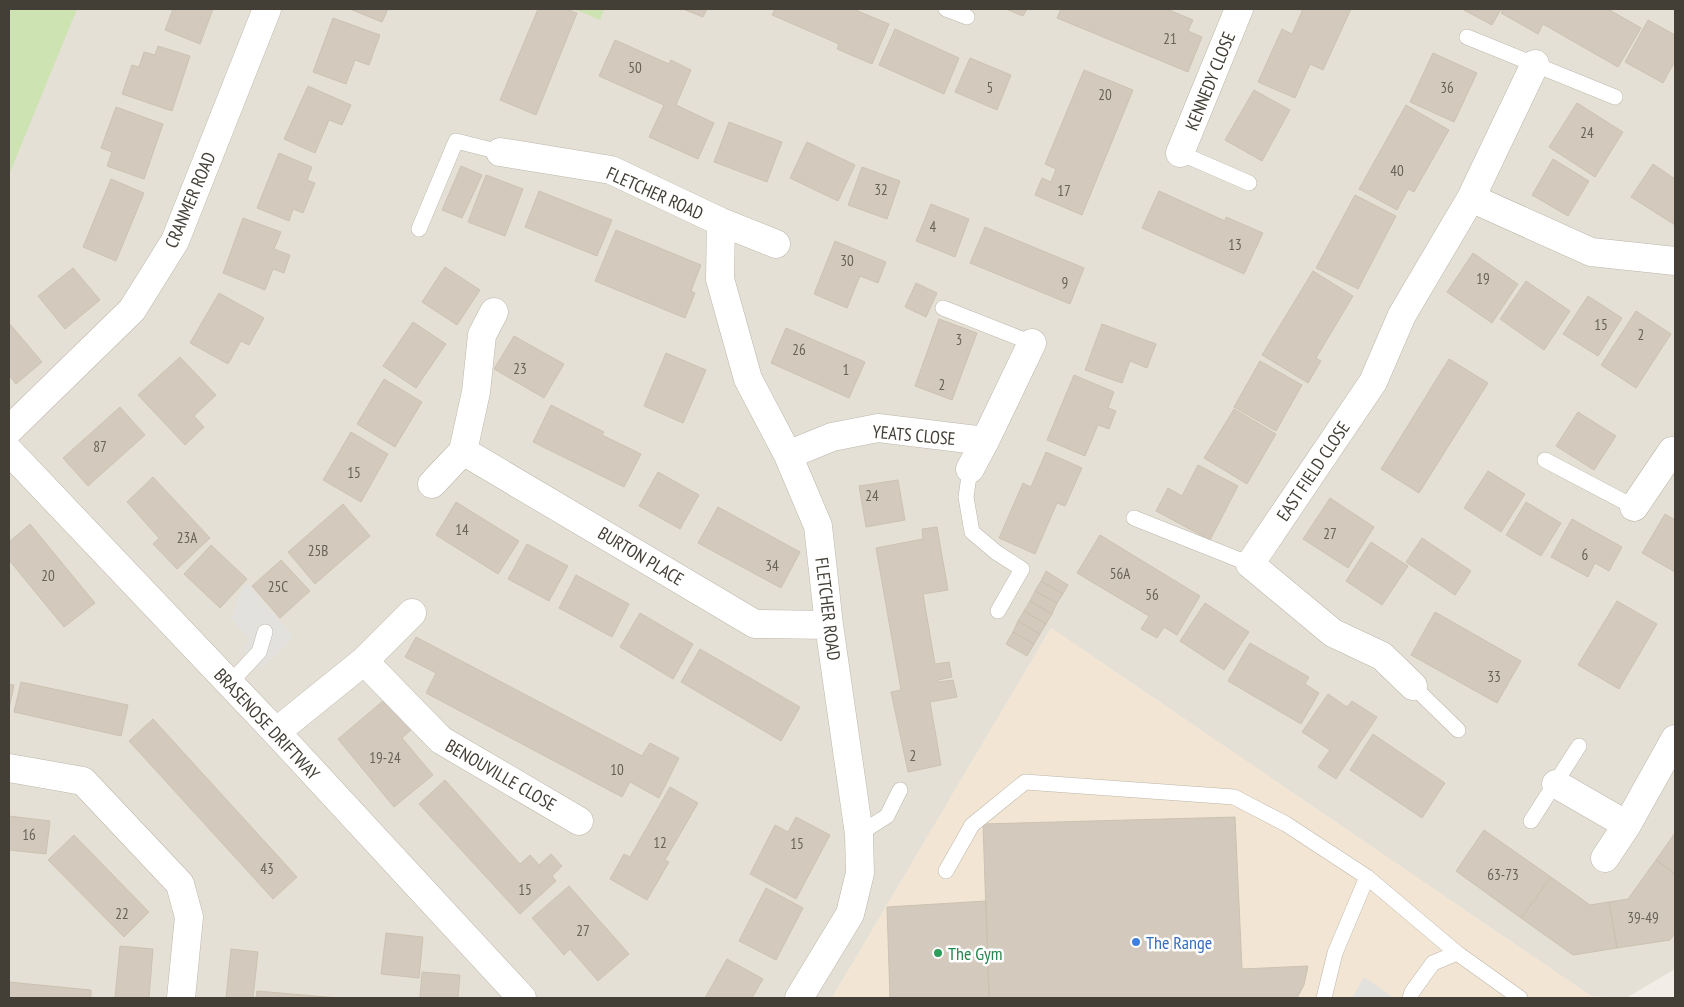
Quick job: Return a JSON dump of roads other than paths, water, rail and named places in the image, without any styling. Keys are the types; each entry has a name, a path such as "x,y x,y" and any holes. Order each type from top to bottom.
{"street":[{"name":"CRANMER ROAD","path":"9,430 132,310 170,249 267,9"},
{"name":"KENNEDY CLOSE","path":"1180,153 1239,9"},
{"name":"EAST FIELD CLOSE","path":"1250,564 1373,382 1402,315 1471,198 1535,64"},
{"name":"FLETCHER ROAD","path":"500,152 611,170 721,222 776,244"},
{"path":"1471,198 1591,252 1675,261"},
{"name":"FLETCHER ROAD","path":"721,222 720,279 748,379 788,455 818,526 829,624 859,834 860,873 850,914 800,998"},
{"path":"432,484 463,451 476,392 482,336 494,312"},
{"name":"YEATS CLOSE","path":"970,469 985,442 1032,343"},
{"name":"YEATS CLOSE","path":"788,455 832,437 878,428 985,442"},
{"path":"1634,507 1674,447"},
{"name":"BRASENOSE DRIFTWAY","path":"9,451 276,732 522,998"},
{"name":"BURTON PLACE","path":"463,451 755,624 829,624"},
{"path":"1250,564 1332,633 1382,656 1413,686"},
{"path":"276,732 364,660 412,613"},
{"name":"BENOUVILLE CLOSE","path":"364,660 440,740 579,821"},
{"path":"1605,858 1627,825 1675,739"},
{"path":"9,768 83,781 180,884 189,917 181,998"},
{"path":"1556,784 1627,825"}],"lane":[{"path":"946,9 967,17"},
{"path":"1467,37 1615,96"},
{"path":"420,229 456,141 500,152"},
{"path":"1180,153 1249,183"},
{"path":"943,308 1032,343"},
{"path":"1545,460 1634,507"},
{"path":"970,469 966,497 972,532 997,553 1022,569 998,611"},
{"path":"1134,518 1250,564"},
{"path":"229,684 258,652 265,632"},
{"path":"1413,686 1458,730"},
{"path":"1531,821 1579,746"},
{"path":"946,871 972,825 1025,782 1234,797 1286,824 1366,878 1457,953 1520,998"},
{"path":"859,834 887,816 900,790"},
{"path":"1324,998 1335,954 1366,878"},
{"path":"1410,998 1412,992 1433,963 1457,953"},
{"path":"1506,988 1530,998"}],"place":[{"name":"The Range","path":"1136,942"},
{"name":"The Gym","path":"938,953"}]}
